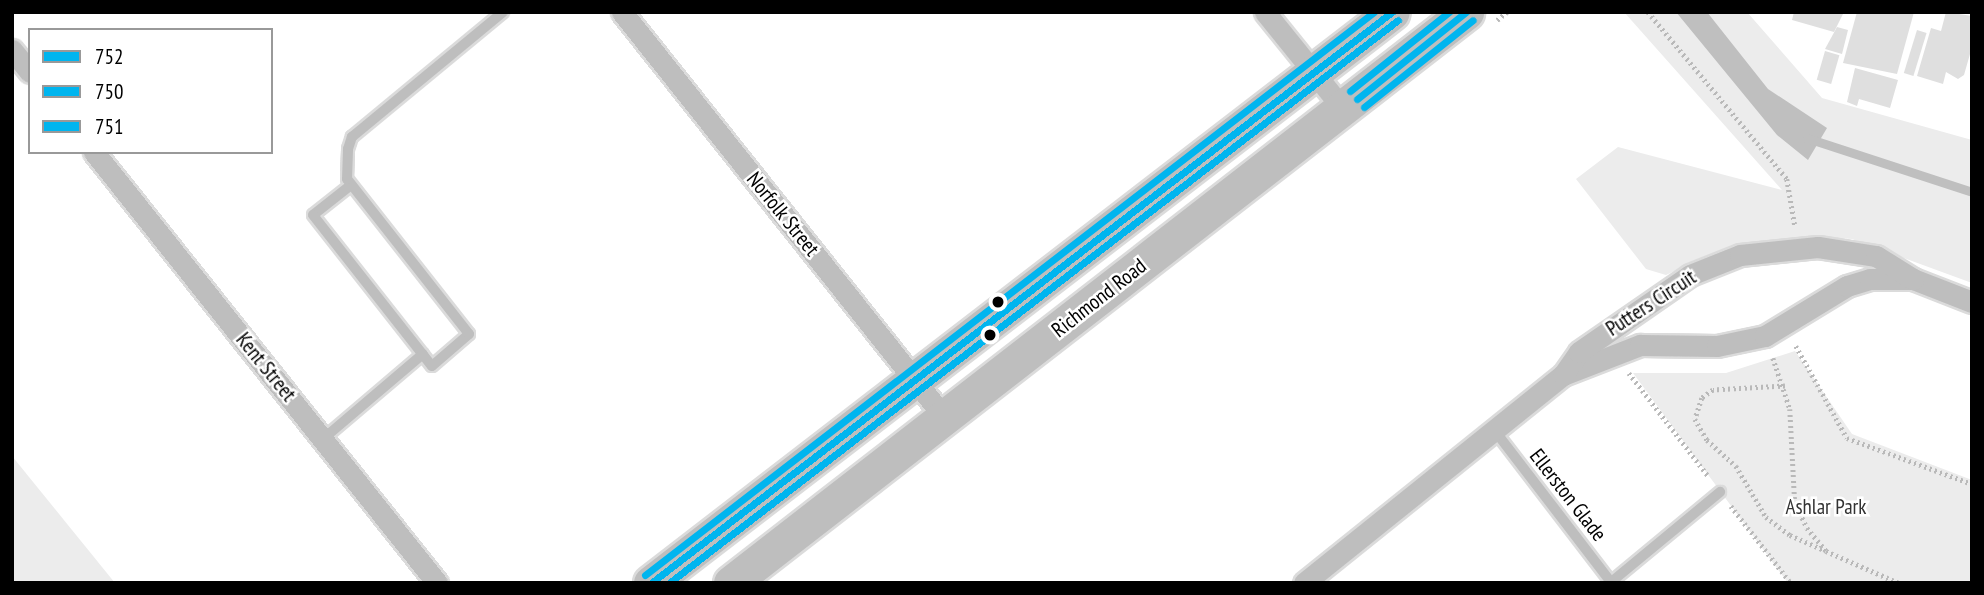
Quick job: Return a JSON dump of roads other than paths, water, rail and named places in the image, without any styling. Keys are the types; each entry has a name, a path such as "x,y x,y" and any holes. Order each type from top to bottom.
{"main road":[{"path":"651,583 1392,12"},
{"name":"Richmond Road","path":"732,583 1344,110 1466,12"}],"street":[{"name":"Norfolk Street","path":"622,12 944,417"},
{"path":"1265,12 1344,110"},
{"path":"12,50 28,70"},
{"name":"Kent Street","path":"96,154 437,583"},
{"name":"Putters Circuit","path":"1314,580 1563,375 1579,352 1662,291 1740,255 1792,248 1844,249 1898,265 1913,279"},
{"name":"Putters Circuit","path":"1563,375 1640,345 1741,343 1791,325 1847,286 1870,279 1913,279 1972,302"}],"lane":[{"path":"351,185 313,215 432,366 469,334 351,185 346,175 352,137 503,12"},
{"path":"323,439 423,354"},
{"name":"Ellerston Glade","path":"1495,431 1611,582 1720,492"}],"waterway":[{"path":"1807,138 1972,192"}],"park label":[{"name":"Ashlar Park","path":"1826,507"}]}
